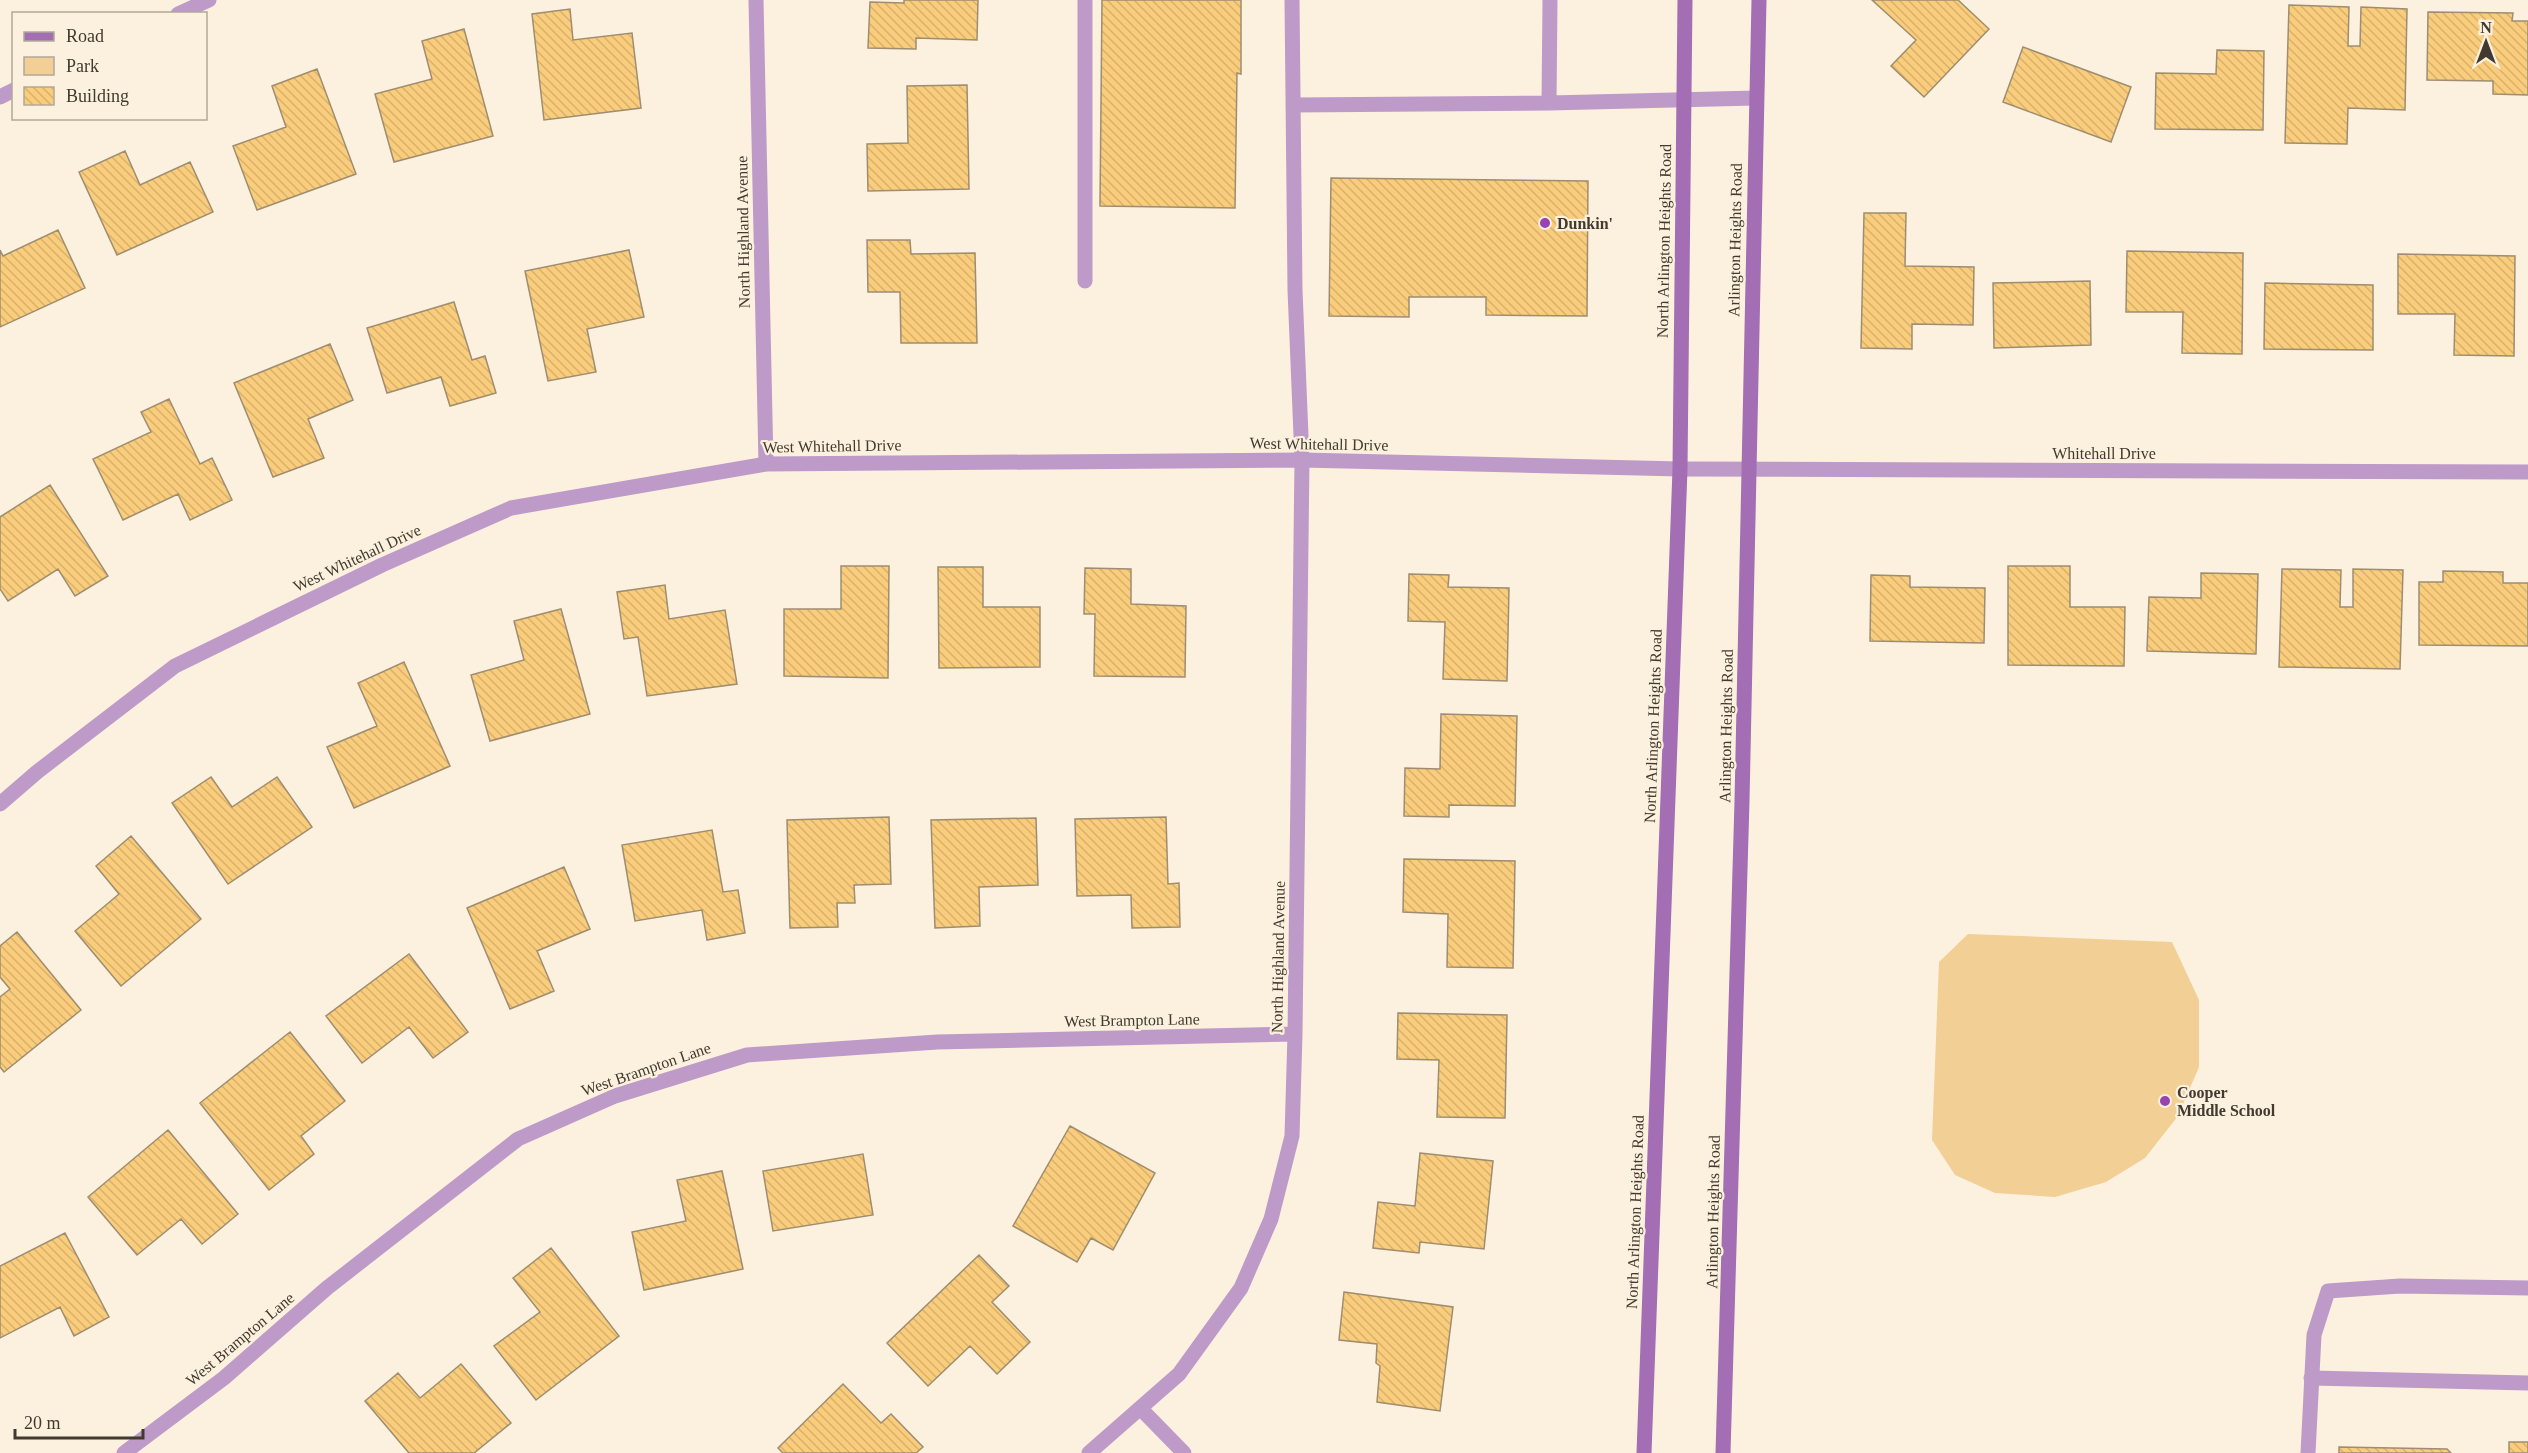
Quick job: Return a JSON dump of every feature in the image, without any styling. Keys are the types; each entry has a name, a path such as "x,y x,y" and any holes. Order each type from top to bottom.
{"main road":[{"name":"North Arlington Heights Road","path":"1644,1453 1680,469 1685,0"},
{"name":"Arlington Heights Road","path":"1723,1453 1750,469 1758,0"}],"street":[{"path":"182,12 209,0"},
{"name":"North Highland Avenue","path":"756,0 766,464"},
{"path":"1085,0 1085,281"},
{"name":"North Highland Avenue","path":"1089,1453 1179,1374 1241,1288 1271,1219 1292,1136 1302,460 1295,290 1292,0"},
{"path":"1548,103 1550,0"},
{"path":"1293,105 1548,103 1756,98"},
{"name":"West Whitehall Drive","path":"0,804 37,772 175,666 382,565 511,508 766,464 1302,460 1680,469"},
{"name":"Whitehall Drive","path":"1680,469 2528,472"},
{"name":"West Brampton Lane","path":"124,1453 224,1378 327,1288 518,1139 615,1096 747,1055 937,1042 1295,1034"},
{"path":"2308,1453 2314,1335 2328,1291 2400,1286 2528,1288"},
{"path":"2311,1378 2528,1383"},
{"path":"1140,1408 1184,1453"}],"green space":[{"path":"1968,934 2172,942 2199,1000 2199,1067 2178,1116 2145,1158 2106,1182 2055,1197 1995,1193 1955,1175 1932,1140 1939,962"}],"building":[{"path":"904,0 978,0 977,40 916,38 916,49 868,48 870,2 904,3"},
{"path":"1102,0 1241,0 1241,74 1237,73 1235,208 1100,206"},
{"path":"1872,0 1958,0 1989,29 1924,97 1891,66 1916,40"},
{"path":"2289,5 2349,7 2348,46 2360,46 2361,7 2407,9 2405,110 2348,108 2347,144 2285,143"},
{"path":"570,9 573,40 632,33 641,108 544,120 532,14"},
{"path":"2428,12 2513,13 2512,21 2528,21 2528,95 2493,94 2493,81 2427,80"},
{"path":"464,29 493,136 394,162 375,94 432,79 422,41"},
{"path":"2023,47 2131,87 2111,142 2003,102"},
{"path":"2217,50 2264,51 2263,130 2155,129 2156,73 2216,74"},
{"path":"317,69 356,174 257,210 233,146 286,127 272,86"},
{"path":"967,85 969,189 868,191 867,144 908,143 907,86"},
{"path":"125,151 140,185 190,162 213,212 117,255 79,172"},
{"path":"1331,178 1588,181 1587,316 1486,315 1486,297 1409,297 1409,317 1329,316"},
{"path":"1864,213 1906,213 1905,266 1974,267 1973,325 1912,324 1912,349 1861,348"},
{"path":"58,230 85,288 0,327 0,250 3,256"},
{"path":"867,240 910,240 911,254 975,253 977,343 901,343 900,292 868,292"},
{"path":"629,250 644,317 587,329 596,372 548,381 525,271"},
{"path":"2127,251 2243,253 2242,354 2182,353 2183,312 2126,312"},
{"path":"2398,254 2515,256 2514,356 2454,355 2455,314 2398,314"},
{"path":"2090,281 2091,345 1994,348 1993,283"},
{"path":"2265,283 2373,285 2373,350 2264,349"},
{"path":"454,302 472,360 485,356 496,393 450,406 441,377 387,393 367,328"},
{"path":"330,344 353,400 308,419 324,458 273,477 234,383"},
{"path":"169,399 200,464 212,458 232,500 190,520 178,494 123,520 93,459 151,432 141,412"},
{"path":"50,485 108,576 75,596 58,569 8,601 0,589 0,517"},
{"path":"841,566 889,566 888,678 784,676 784,609 841,609"},
{"path":"2008,566 2070,566 2070,607 2125,607 2124,666 2008,665"},
{"path":"938,567 983,567 983,607 1040,607 1040,667 939,668"},
{"path":"1085,568 1131,569 1131,604 1186,606 1185,677 1094,676 1095,614 1084,614"},
{"path":"2282,569 2341,570 2340,607 2353,607 2353,569 2403,570 2400,669 2279,667"},
{"path":"2443,571 2503,572 2503,583 2528,583 2528,646 2419,645 2419,582 2443,582"},
{"path":"2201,573 2258,574 2256,654 2147,651 2149,597 2201,598"},
{"path":"1409,574 1449,575 1448,587 1509,588 1507,681 1443,679 1445,622 1408,621"},
{"path":"1871,575 1910,576 1910,587 1985,588 1984,643 1870,641"},
{"path":"665,585 669,619 725,610 737,684 647,696 638,637 624,639 617,592"},
{"path":"561,609 590,714 490,741 471,675 524,660 514,621"},
{"path":"404,662 450,766 354,808 327,747 377,726 358,683"},
{"path":"1441,714 1517,716 1515,806 1449,805 1449,817 1404,816 1405,768 1440,769"},
{"path":"211,777 232,807 277,777 312,827 228,884 172,803"},
{"path":"889,817 891,884 854,885 855,903 837,903 838,927 790,928 787,820"},
{"path":"1166,817 1168,884 1179,883 1180,927 1132,928 1131,895 1077,896 1075,819"},
{"path":"1036,818 1038,885 979,887 980,926 935,928 931,820"},
{"path":"712,830 723,892 738,890 745,933 707,940 702,910 635,921 622,845"},
{"path":"131,836 201,919 121,986 75,931 119,894 96,866"},
{"path":"1404,859 1515,861 1513,968 1447,967 1448,914 1403,912"},
{"path":"564,867 590,929 537,951 554,991 510,1009 467,908"},
{"path":"17,932 81,1010 4,1072 0,1067 0,997 10,989 0,977 0,946"},
{"path":"409,954 468,1032 433,1058 409,1027 362,1063 326,1016"},
{"path":"1398,1013 1507,1015 1505,1118 1437,1117 1439,1060 1397,1059"},
{"path":"290,1032 345,1101 301,1136 314,1154 269,1190 200,1103"},
{"path":"1070,1126 1155,1173 1113,1250 1091,1238 1077,1262 1013,1226"},
{"path":"168,1130 238,1214 202,1244 181,1219 137,1255 88,1197"},
{"path":"1420,1153 1493,1161 1484,1249 1420,1242 1419,1253 1373,1248 1378,1202 1415,1206"},
{"path":"863,1154 873,1215 773,1231 763,1171"},
{"path":"722,1171 743,1269 644,1290 632,1232 686,1221 677,1180"},
{"path":"65,1233 109,1317 74,1336 60,1307 0,1338 0,1266"},
{"path":"551,1248 619,1336 536,1400 494,1346 540,1312 513,1278"},
{"path":"979,1255 1009,1286 992,1302 1030,1342 997,1374 970,1346 928,1386 887,1343"},
{"path":"1344,1292 1453,1307 1440,1411 1377,1402 1380,1366 1376,1363 1377,1344 1339,1340"},
{"path":"461,1364 511,1423 474,1453 409,1453 365,1401 398,1373 420,1398"},
{"path":"843,1384 881,1423 891,1414 923,1447 916,1453 783,1453 778,1448"},
{"path":"2509,1442 2528,1442 2528,1453 2509,1453"},
{"path":"2339,1447 2447,1449 2451,1453 2339,1453"}],"place":[{"name":"Dunkin'","path":"1545,223"},
{"name":"Cooper Middle School","path":"2165,1101"}]}
